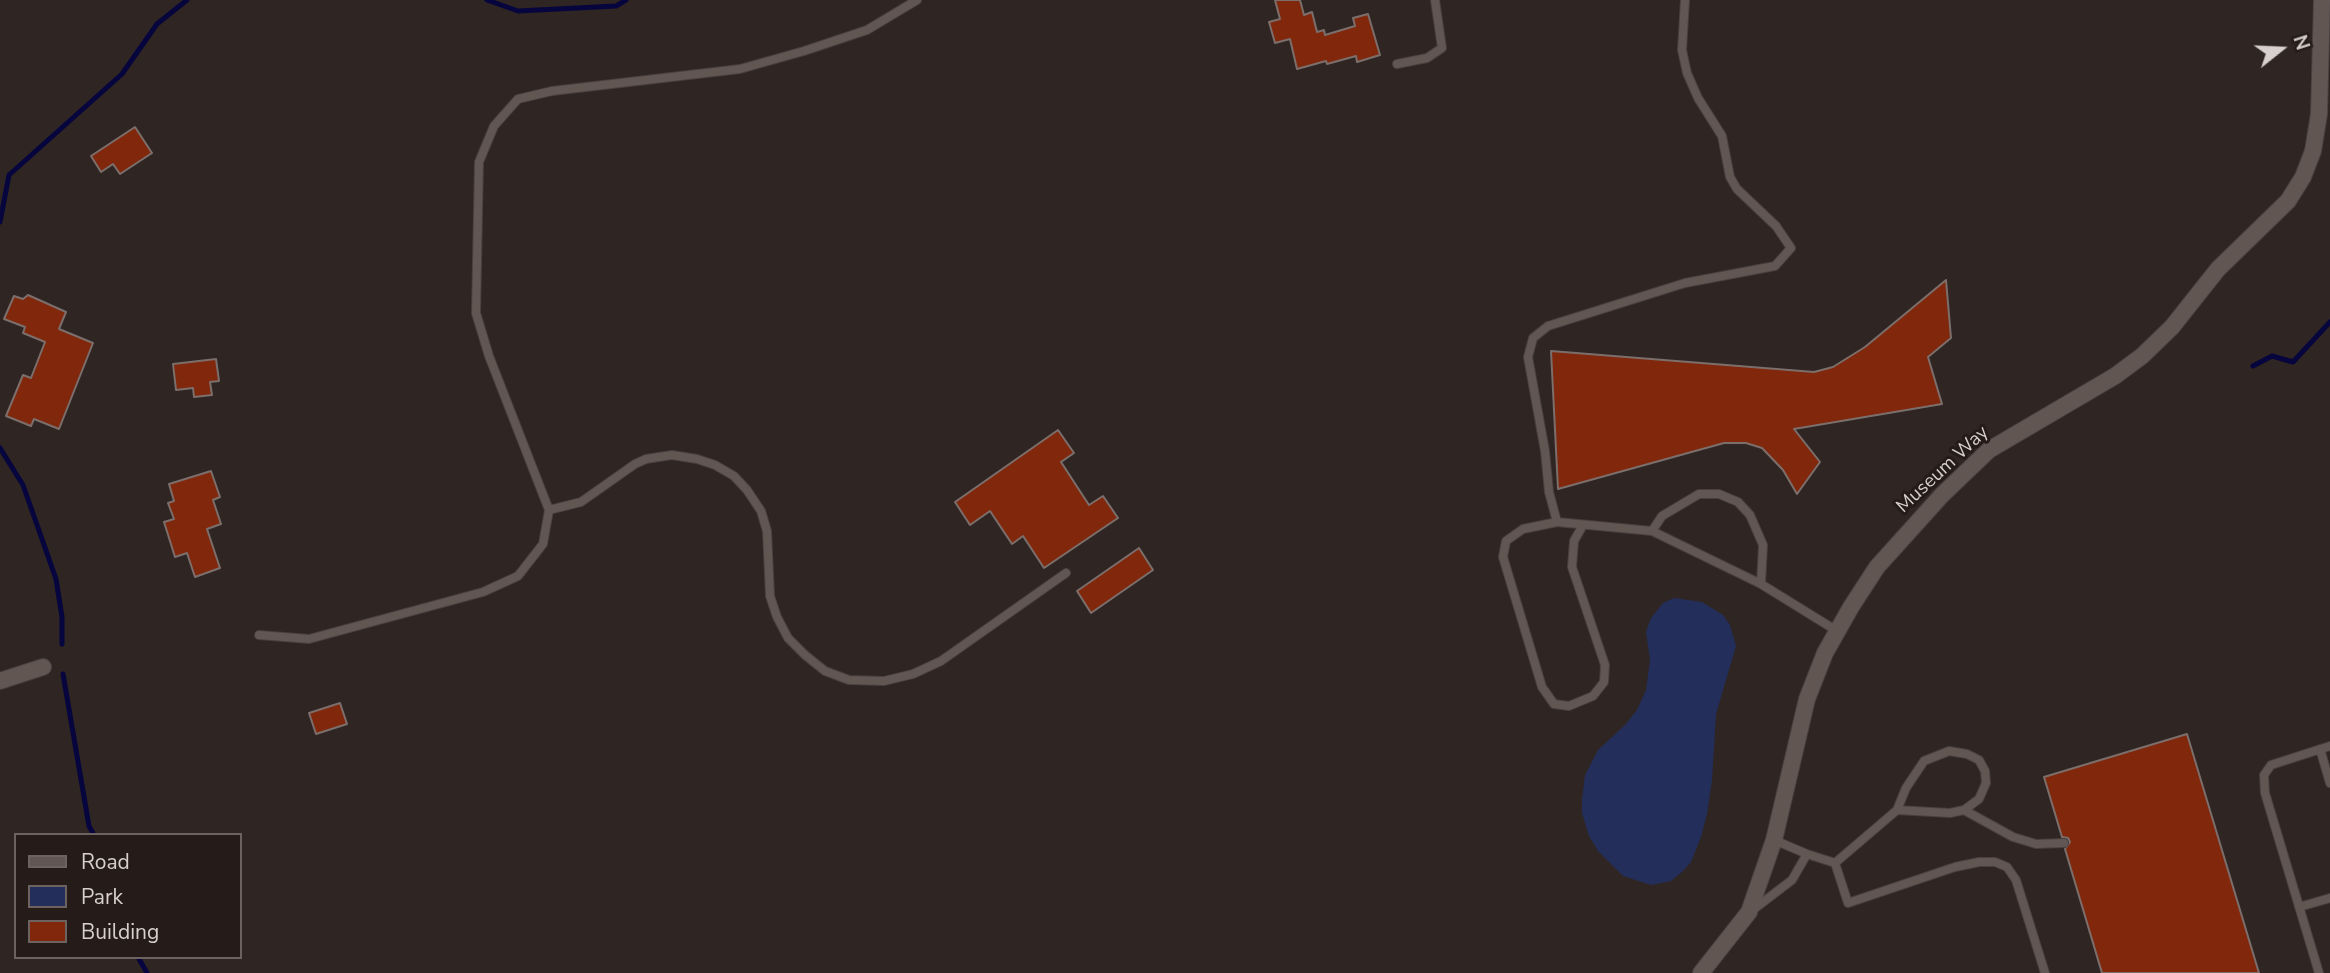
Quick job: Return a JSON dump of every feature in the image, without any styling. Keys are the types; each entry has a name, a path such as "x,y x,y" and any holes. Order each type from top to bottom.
{"street":[{"name":"Museum Way","path":"1701,973 1749,912 1774,840 1807,699 1825,653 1877,567 1942,495 1989,450 2115,376 2142,356 2172,327 2218,269 2288,201 2303,177 2313,151 2319,114 2322,0"},
{"path":"0,681 43,667"}],"lane":[{"path":"259,635 309,639 483,592 518,576 543,544 550,510 489,356 476,313 479,162 494,126 518,99 552,91 740,69 867,30 917,0"},
{"path":"1397,64 1427,58 1443,48 1435,0"},
{"path":"1557,522 1549,492 1545,451 1528,357 1533,338 1548,326 1685,283 1775,266 1791,248 1776,226 1737,189 1730,177 1722,136 1698,98 1687,73 1682,50 1685,0"},
{"path":"550,510 581,502 646,459 672,455 697,458 715,465 734,476 761,511 767,531 770,596 788,638 825,671 849,680 884,681 913,674 941,661 1066,573"},
{"path":"1652,531 1662,516 1699,494 1719,494 1738,502 1750,515 1763,545 1761,584"},
{"path":"1583,525 1574,541 1572,567 1605,665 1604,682 1593,696 1569,706 1554,704 1542,687 1503,557 1506,541 1523,529 1557,522 1652,531 1761,584 1837,631"},
{"path":"2319,973 2265,793 2264,775 2271,765 2330,746"},
{"path":"2320,749 2330,783"},
{"path":"1835,863 1897,810 1906,788 1924,761 1949,751 1968,754 1979,760 1985,771 1986,783 1979,799 1964,810 1950,813 1897,810"},
{"path":"1964,810 2013,837 2036,844 2064,843"},
{"path":"1774,840 1835,863"},
{"path":"1749,912 1792,880 1807,854"},
{"path":"1835,863 1848,904 1955,867 1979,862 1995,862 2007,867 2016,880 2045,973"},
{"path":"2299,907 2330,898"}],"green space":[{"path":"1674,598 1702,602 1723,615 1730,625 1736,646 1716,714 1712,780 1701,837 1691,862 1682,872 1671,881 1651,885 1623,876 1598,851 1589,836 1582,813 1582,800 1585,775 1598,750 1637,710 1646,690 1650,660 1646,632 1651,618 1663,603"}],"building":[{"path":"1275,0 1300,0 1304,15 1312,12 1317,32 1324,30 1325,35 1355,26 1353,18 1368,14 1380,55 1357,62 1356,56 1297,69 1290,39 1275,43 1269,22 1280,19"},
{"path":"135,127 152,153 120,174 113,164 101,172 91,156"},
{"path":"1946,280 1951,338 1928,357 1942,404 1794,429 1820,462 1797,494 1783,470 1762,448 1746,443 1724,443 1558,489 1551,351 1814,372 1833,367 1865,347"},
{"path":"28,295 66,312 59,329 93,343 59,429 34,419 31,426 6,416 23,375 31,378 45,342 23,333 25,327 4,319 14,296 23,299"},
{"path":"216,359 219,381 210,382 212,395 194,397 193,388 176,390 173,364"},
{"path":"1058,430 1074,453 1061,462 1089,505 1103,496 1118,518 1044,568 1023,536 1012,544 990,511 970,525 955,502"},
{"path":"211,471 220,497 213,500 221,524 207,529 220,568 195,577 187,553 175,557 164,522 174,519 168,503 174,501 169,484"},
{"path":"1139,548 1153,570 1091,613 1077,591"},
{"path":"340,703 347,724 316,734 309,713"},
{"path":"2187,734 2259,973 2102,973 2065,849 2070,842 2068,838 2062,837 2044,777"}],"waterway":[{"path":"0,222 9,175 122,74 157,24 187,0"},
{"path":"487,0 518,11 616,6 626,0"},
{"path":"2253,366 2272,356 2293,362 2330,322"},
{"path":"0,448 23,485 56,579 62,617 62,644"},
{"path":"63,674 89,826 93,833"},
{"path":"139,959 147,973"}]}
